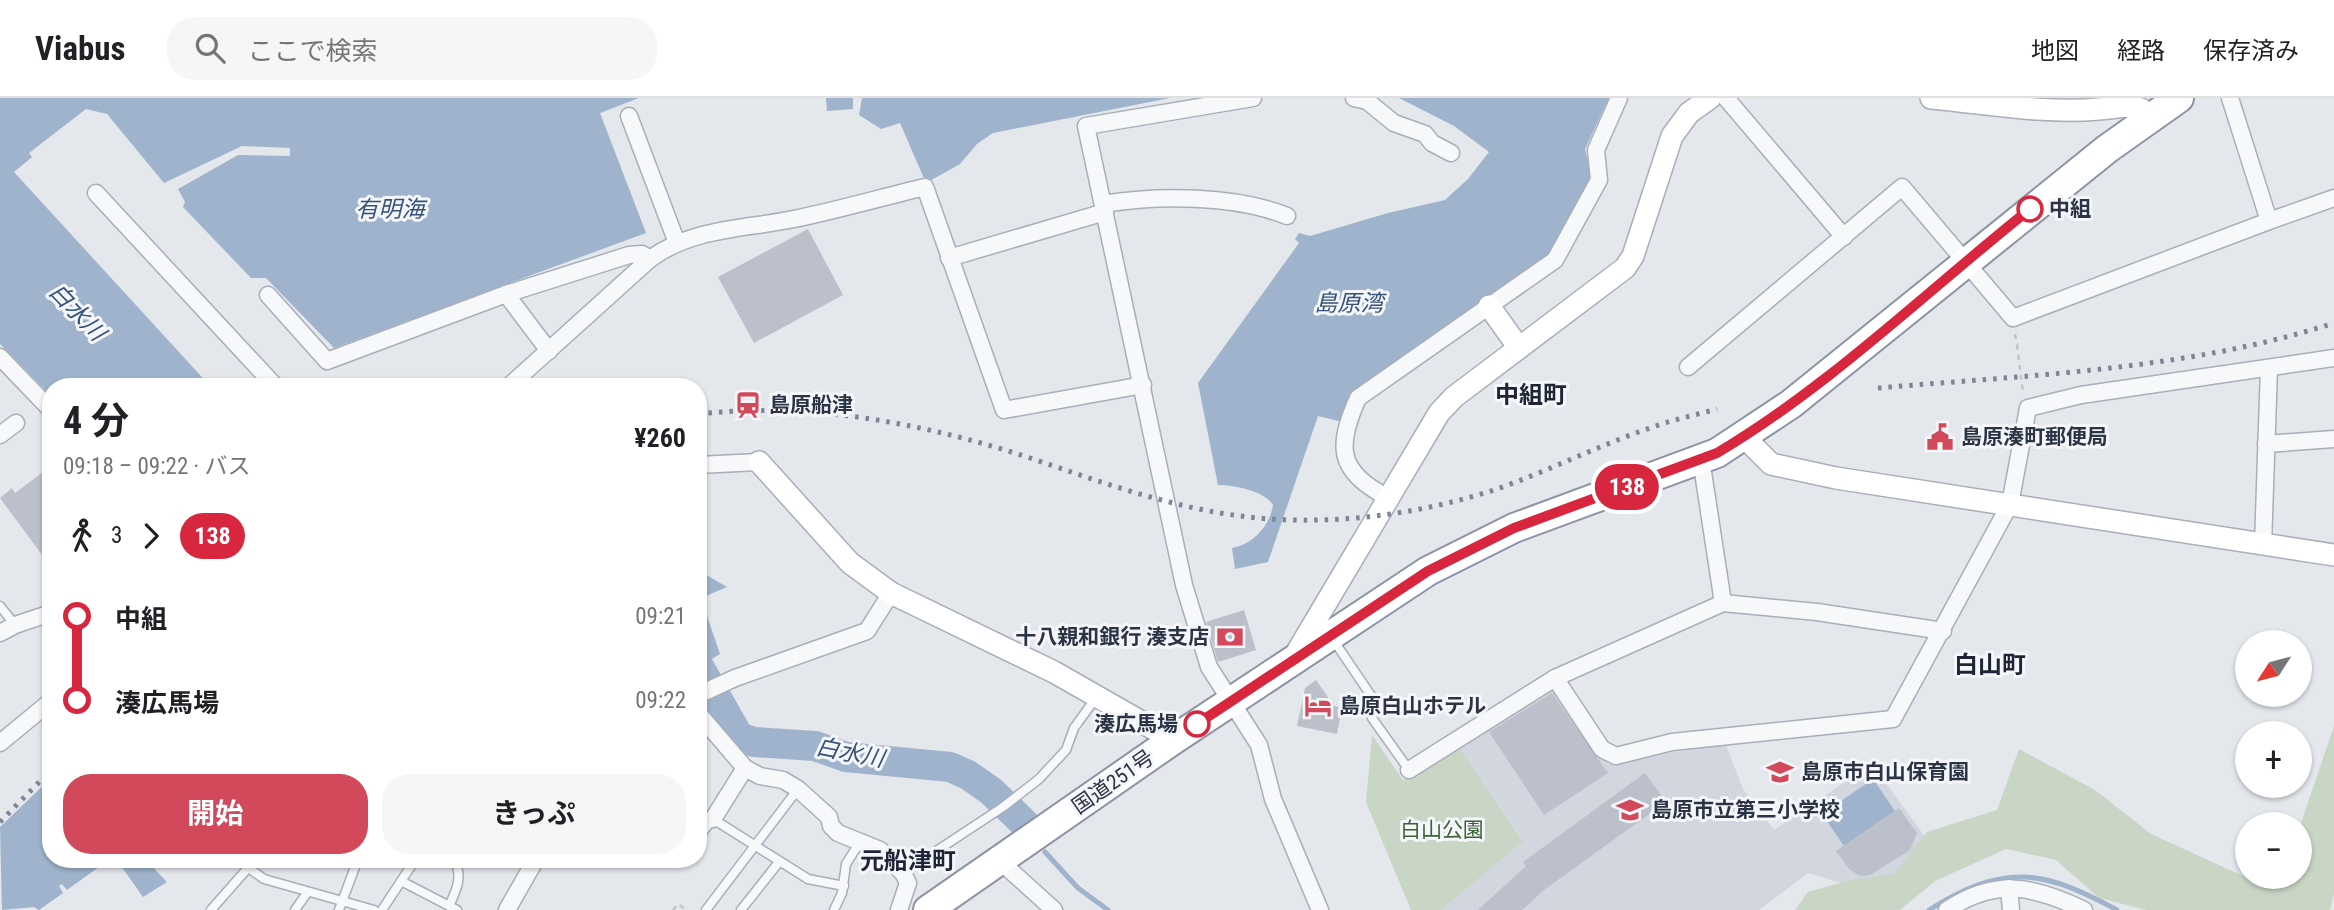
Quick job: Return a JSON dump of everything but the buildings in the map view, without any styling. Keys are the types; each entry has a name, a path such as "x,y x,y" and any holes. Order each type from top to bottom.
{"highway":[{"name":"国道251号","path":"928,910 1173,740 1428,571 1514,528 1701,459 1744,437 1791,404 1966,260 2150,117 2179,98"}],"street":[{"path":"1253,98 1086,126 1184,585 1209,667 1259,745 1273,799 1320,910"},
{"path":"1354,98 1367,101 1394,122 1425,134 1432,143 1451,153"},
{"path":"1387,497 1360,481 1346,458 1343,442 1345,428 1358,398 1555,260 1599,180 1596,150 1619,98"},
{"path":"1291,662 1439,413 1454,397 1625,268 1633,256 1672,136 1689,113 1710,98"},
{"path":"1726,98 1844,237"},
{"path":"1931,98 2036,103 2077,111 2137,107 2150,117"},
{"path":"2230,98 2269,221"},
{"path":"629,116 677,243"},
{"path":"518,378 650,259 677,243 716,231 797,219 925,187 1004,410 1143,385"},
{"path":"1688,367 1902,187 2013,318 2334,198"},
{"path":"96,193 268,378"},
{"path":"949,258 1142,198 1247,205 1287,216"},
{"path":"268,295 327,361 506,294 629,255 642,254 650,259"},
{"path":"506,294 549,351"},
{"path":"1489,306 1519,348"},
{"path":"0,357 42,401"},
{"path":"1555,678 1602,749 1616,756 1672,742 1894,719 2010,504 2028,408 2081,395 2334,358"},
{"path":"2263,545 2269,368"},
{"path":"0,435 16,423"},
{"path":"1744,437 1771,464 1836,478 2334,555"},
{"path":"2266,444 2334,439"},
{"path":"1701,459 1723,603"},
{"path":"707,465 759,462 850,563 891,593 1054,672 1173,740"},
{"path":"707,691 867,631 891,593"},
{"path":"1409,770 1555,678 1723,603 1817,612 1942,631"},
{"path":"0,634 15,625 42,616"},
{"path":"0,743 42,708"},
{"path":"707,724 745,768 760,776 783,780 799,789 829,817 831,826 838,833 862,840 880,850 903,873 908,890 899,910"},
{"path":"713,819 745,768"},
{"path":"1000,861 1054,910"},
{"path":"508,910 531,868"},
{"path":"1947,910 1977,894 2009,888 2049,894 2084,910"},
{"path":"2009,888 2011,910"},
{"path":"1029,910 1039,897"}],"lane":[{"path":"0,606 15,625"},
{"path":"1331,636 1376,703 1372,718 1409,770"},
{"path":"903,873 1003,807 1039,779 1066,750 1074,728 1097,696"},
{"path":"706,910 799,789"},
{"path":"707,827 713,819 808,880 844,886"},
{"path":"834,910 844,886 846,864 862,840"},
{"path":"741,910 779,862"},
{"path":"339,910 355,868"},
{"path":"382,910 410,868"},
{"path":"401,881 453,908 459,868"},
{"path":"211,910 247,869 264,879 374,910"},
{"path":"295,910 307,892"}],"path":[{"path":"2017,345 2023,392"},
{"path":"673,910 678,904 686,910"}],"shaded area":[{"name":"島原市立第三小学校","path":"1555,687 1608,764 1725,743 1743,789 1774,830 1872,764 1926,838 1895,878 1855,887 1808,873 1759,910 1441,910 1523,840 1458,746"}],"green space":[{"path":"2334,726 2334,894 2330,910 2146,910 2099,898 2056,860 2006,849 1935,881 1900,910 1795,910 1808,892 1847,881 1895,873 1927,832 1997,810 2019,749 2095,790 2151,834 2235,872 2235,889 2312,889 2312,812 2305,812 2310,798 2312,798 2312,791"},
{"name":"白山公園","path":"1372,735 1403,780 1458,746 1523,841 1441,910 1411,910 1366,802"}],"water":[{"name":"有明海","path":"0,98 639,98 600,113 646,233 334,348 266,278 251,278 183,207 185,202 178,189 238,155 290,156 290,148 242,146 164,183 107,114 86,109 29,153 32,157 14,172 203,378 42,378 42,387 0,344"},
{"path":"826,98 853,98 853,109 827,111"},
{"path":"862,98 1170,98 993,133 977,144 960,164 926,183 900,123 881,129 859,115"},
{"name":"島原湾","path":"1399,98 1609,98 1585,149 1592,178 1551,261 1361,385 1339,421 1318,416 1268,562 1235,569 1232,548 1246,543 1259,533 1268,520 1273,505 1256,493 1218,485 1198,383 1299,243 1295,239 1299,233 1310,236 1388,213 1445,200 1468,179 1489,152 1454,126"},
{"path":"707,575 727,587 707,595"},
{"path":"707,616 720,654 707,662"},
{"path":"707,662 714,674 710,677 712,681 707,683"},
{"path":"1873,779 1895,811 1844,846 1822,814"},
{"path":"42,787 42,868 98,868 67,890 62,884 59,886 63,893 39,910 34,907 2,910 0,827"},
{"path":"122,868 154,868 167,882 143,897"}],"waterway":[{"name":"白水川","path":"707,681 739,737 754,742 815,746 846,757 950,767 968,775 991,791 1024,823"},
{"name":"白水川","path":"1045,852 1078,888 1108,910"},
{"name":"白水川","path":"1929,910 1979,884 2023,877 2067,886 2117,910"}],"railway":[{"path":"1878,388 2051,374 2166,361 2279,339 2334,323"},
{"path":"707,413 782,411 866,418 990,446 1119,488 1208,511 1270,519 1326,520 1411,511 1467,498 1514,483 1636,433 1717,409"},
{"path":"0,822 42,779"}],"bus line":[{"name":"138","path":"1197,724 1428,571 1514,528 1717,453 1744,437 1791,404 2030,209"}],"place":[{"name":"中組","path":"2030,209"},
{"name":"島原船津","path":"748,405"},
{"name":"島原湊町郵便局","path":"1940,437"},
{"name":"十八親和銀行 湊支店","path":"1230,637"},
{"name":"島原白山ホテル","path":"1318,706"},
{"name":"湊広馬場","path":"1197,724"},
{"name":"島原市白山保育園","path":"1780,772"},
{"name":"島原市立第三小学校","path":"1630,810"}],"district":[{"name":"中組町","path":"1531,395"},
{"name":"白山町","path":"1990,665"},
{"name":"元船津町","path":"908,861"}]}
